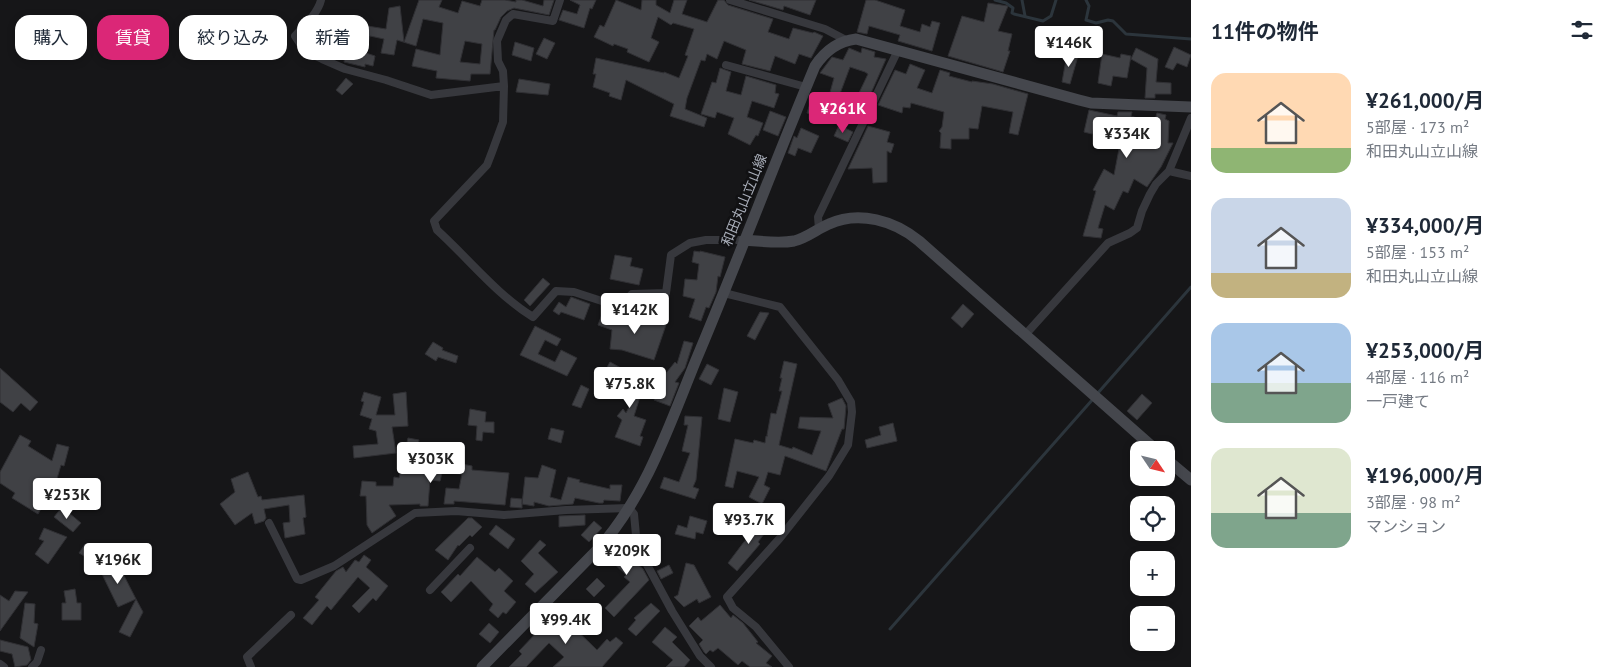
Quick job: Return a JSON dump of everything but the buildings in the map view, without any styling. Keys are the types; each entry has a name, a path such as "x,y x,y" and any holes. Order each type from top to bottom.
{"main road":[{"path":"846,40 865,41 1085,102 1191,107"},
{"name":"和田丸山立山線","path":"482,667 600,547 615,530 629,508 659,453 815,66 827,51 846,40"},
{"path":"744,240 794,241 832,222 853,218 873,219 891,223 919,241 1146,441"},
{"path":"1175,467 1191,480"}],"street":[{"path":"321,0 320,5 294,36 305,51 322,59 345,69 431,95 504,86"},
{"path":"560,0 552,21 513,14 506,20 498,41 498,61 503,71 504,86 503,122 487,165 434,221 437,230 513,304 533,317 556,291 574,292 611,304 624,302 632,294 666,293 671,255 690,243 706,240 744,240"},
{"path":"730,0 825,29 846,40"},
{"path":"819,229 818,217 898,50"},
{"path":"726,65 806,87"},
{"path":"1025,335 1108,243 1130,234 1137,228 1150,194 1156,184 1169,172 1191,118"},
{"path":"1169,172 1191,176"},
{"path":"724,293 780,307 838,380 851,402 852,412 848,445 829,476 780,538 727,597 733,608 756,627 789,667"},
{"path":"269,523 297,579 301,580 334,566 415,513 456,511 504,515 566,510 629,508 634,514 637,546 672,611 700,656 711,667"},
{"path":"430,590 470,548"},
{"path":"251,667 246,658 291,615"},
{"path":"32,667 37,662 41,650"},
{"path":"0,664 4,667"}],"waterway":[{"path":"995,0 1006,3 1013,8 1012,13 1014,14 1043,21 1051,16 1056,0"},
{"path":"1022,0 1025,16"},
{"path":"1086,0 1089,6 1086,20 1096,23 1108,20 1113,21 1126,34 1191,39"},
{"path":"1097,394 1191,287"},
{"path":"890,629 1093,399"}]}
